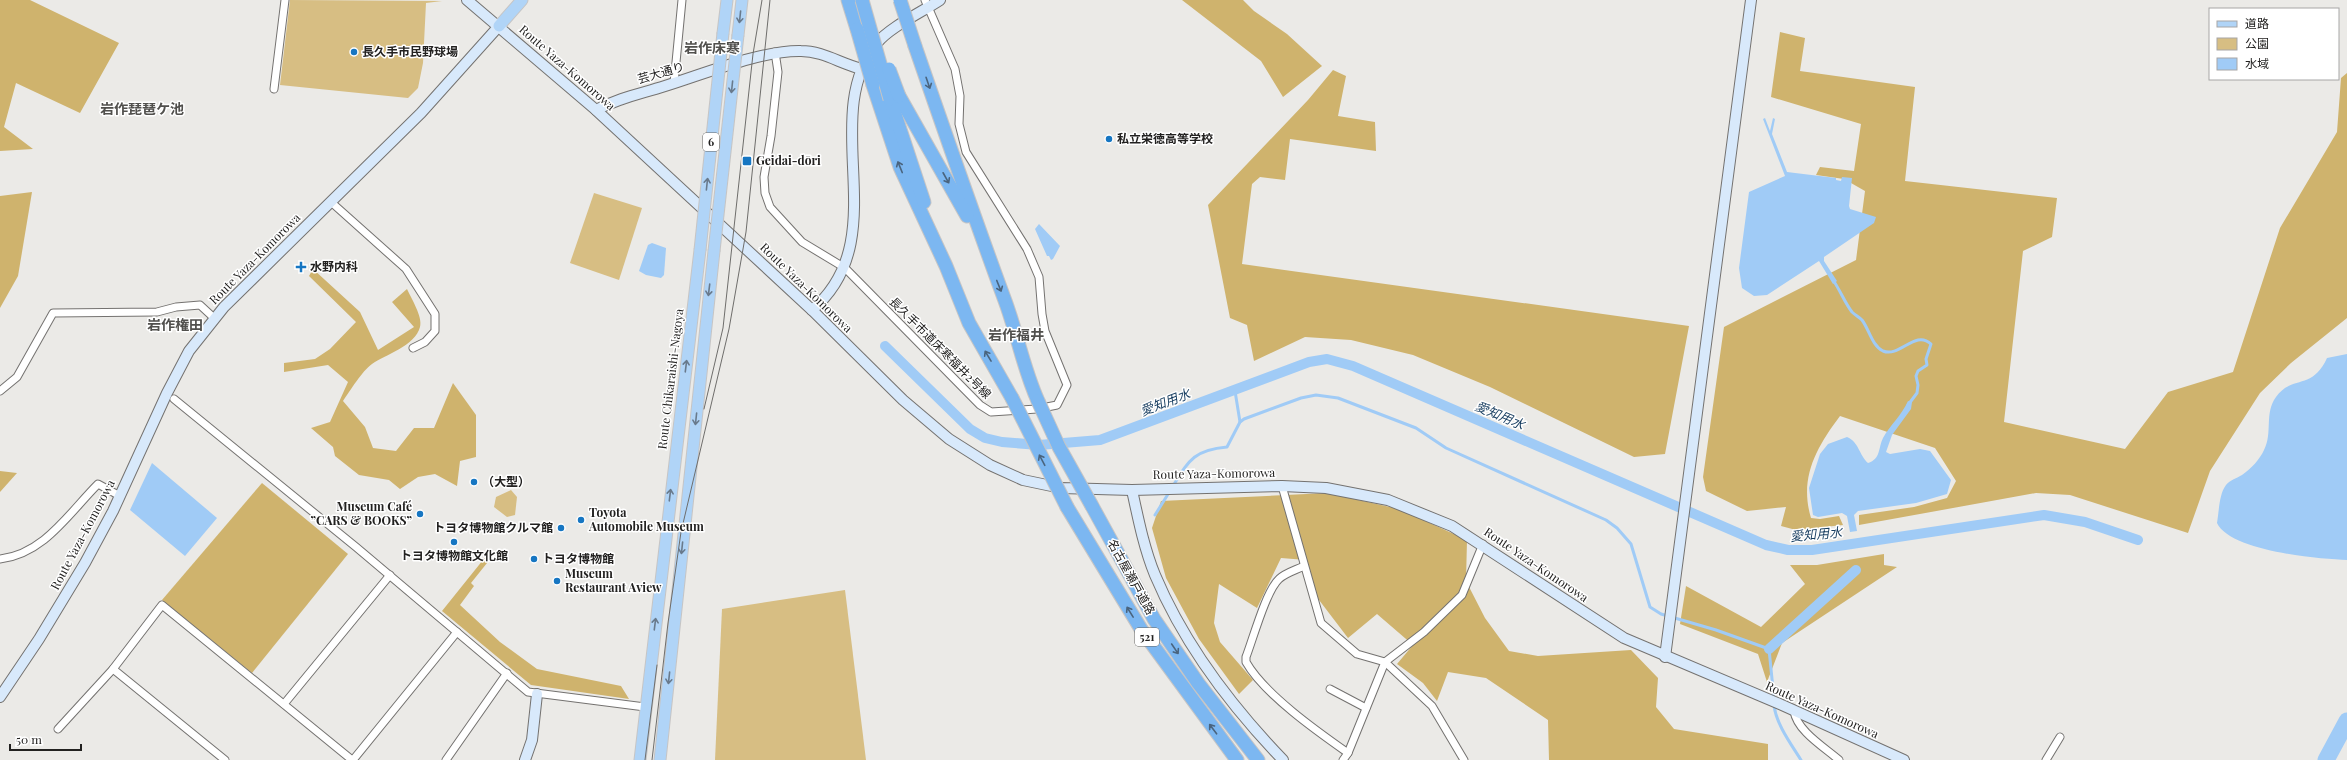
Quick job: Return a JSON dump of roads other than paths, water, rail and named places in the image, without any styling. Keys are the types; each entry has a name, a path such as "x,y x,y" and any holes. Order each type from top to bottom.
{"highway":[{"path":"848,0 873,85 900,167 946,266"},
{"path":"862,0 894,97 946,266"},
{"path":"870,0 889,69 894,97 985,250"},
{"path":"900,0 985,250"},
{"name":"名古屋瀬戸道路","path":"985,250 1012,320 1028,380 1059,447 1154,619 1198,684 1258,760"},
{"name":"名古屋瀬戸道路","path":"946,266 969,323 1010,394 1067,507 1141,629 1237,760"}],"main road":[{"path":"499,26 522,0"},
{"name":"Route Chikaraishi-Nagoya","path":"640,760 700,250 727,0"},
{"name":"6","path":"660,760 707,311 742,0"},
{"path":"812,310 825,299 845,268 854,223 854,104 862,69 877,42 926,4 940,0"},
{"path":"1665,657 1751,0"},
{"name":"Route Yaza-Komorowa","path":"470,1 596,110 812,310 903,400 949,439 990,465 1023,480 1061,488 1132,490 1282,486 1326,488 1388,500 1436,518 1483,544 1624,638 1665,657 1782,705 1904,760"},
{"name":"Route Yaza-Komorowa","path":"0,697 64,601 120,496 167,393 189,351 214,318 421,114 499,26"},
{"name":"芸大通り","path":"596,110 617,99 775,52 802,51 824,55 862,69"},
{"path":"1132,490 1140,525 1155,575 1181,628 1225,693 1283,760"},
{"path":"525,760 532,740 537,694"}],"street":[{"path":"274,89 285,0"},
{"path":"674,83 682,0"},
{"name":"長久手市道床寒福井2号線","path":"845,268 980,405 991,412 1037,409 1057,404 1067,385 1045,331 1039,277 1027,249 1012,223 966,152 959,124 960,96 955,70 926,4"},
{"path":"775,52 778,72 771,136 764,177 765,193 770,207 789,230 817,252 845,268"},
{"path":"331,202 406,269 435,314 435,331 425,342 413,348"},
{"path":"0,391 17,377 53,313 157,312 176,307 200,305 214,318"},
{"path":"692,308 707,311"},
{"path":"174,399 390,575 528,692 646,706"},
{"path":"0,559 14,557 30,551 58,528 98,484 120,496"},
{"path":"1282,486 1321,623 1357,654 1385,662 1432,706 1464,760"},
{"path":"1343,760 1348,753 1385,662 1424,632 1462,595 1483,544"},
{"path":"1304,566 1280,578 1276,582 1264,608 1246,662 1273,693 1299,716 1348,753"},
{"path":"284,704 390,575"},
{"path":"58,729 113,669 162,605 353,760 457,632"},
{"path":"113,669 225,760"},
{"path":"446,760 507,673"},
{"path":"1330,688 1366,708"},
{"path":"1794,711 1795,718 1804,730 1839,760"},
{"path":"2046,760 2060,737"}],"water":[{"path":"1765,118 1770,131 1773,118 1775,119 1772,134 1787,172 1836,178 1836,180 1841,181 1842,177 1852,178 1850,209 1876,217 1874,223 1824,257 1824,261 1837,281 1833,284 1819,261 1767,295 1754,296 1742,288 1739,268 1749,192 1785,176 1763,119"},
{"path":"1039,224 1060,246 1051,260 1049,256 1047,256 1035,229"},
{"path":"652,243 666,248 664,275 661,278 646,275 639,271 648,245"},
{"path":"2347,354 2347,560 2316,558 2276,552 2256,547 2225,533 2217,523 2222,493 2228,483 2249,470 2262,453 2267,443 2270,410 2276,397 2282,390 2289,386 2309,379 2315,375 2327,358"},
{"path":"1908,401 1912,402 1911,409 1892,435 1886,452 1890,454 1920,449 1930,451 1951,480 1947,494 1916,503 1858,511 1854,515 1857,531 1850,532 1847,516 1842,513 1818,517 1813,515 1809,488 1820,454 1828,444 1847,437 1857,445 1868,463 1872,461 1877,456 1883,438 1903,411"},
{"path":"152,463 217,518 185,556 130,510"}],"waterway":[{"path":"1833,280 1849,308 1862,320 1879,349 1889,352 1895,351 1913,341 1919,340 1925,340 1931,344 1926,359 1927,365 1918,371 1916,376 1918,385 1917,393 1908,405"},
{"name":"愛知用水","path":"885,346 970,429 985,438 1002,442 1039,445 1100,440 1309,362 1327,359 1353,366 1766,545 1788,550 1812,550 2044,515 2085,522 2138,540"},
{"path":"1235,391 1240,422"},
{"path":"1173,486 1188,463 1194,458 1207,451 1227,447 1240,422 1244,419 1301,398 1316,395 1338,398 1416,428 1446,448 1606,520 1617,528 1631,544 1650,607 1661,614 1716,630 1769,649 1774,699"},
{"path":"1155,515 1170,491"},
{"path":"1769,649 1856,570"},
{"path":"1774,705 1781,727 1801,760"},
{"path":"2326,760 2347,721"}],"tram line":[{"path":"704,409 723,328 753,54 762,0"},
{"path":"652,760 668,623 681,532 729,329 746,232 770,0"},
{"path":"645,760 657,665"}],"place":[{"name":"長久手市民野球場","path":"354,52"},
{"name":"私立栄徳高等学校","path":"1109,139"},
{"name":"Geidai-dōri","path":"747,161"},
{"name":"水野内科","path":"301,267"},
{"name":"（大型）","path":"474,482"},
{"name":"Museum Café ”CARS & BOOKS”","path":"420,514"},
{"name":"Toyota Automobile Museum","path":"581,520"},
{"name":"トヨタ博物館クルマ館","path":"561,528"},
{"name":"トヨタ博物館文化館","path":"454,542"},
{"name":"トヨタ博物館","path":"534,559"},
{"name":"Museum Restaurant Aview","path":"557,581"}],"district":[{"name":"岩作床寒","path":"712,48"},
{"name":"岩作琵琶ケ池","path":"142,109"},
{"name":"岩作権田","path":"175,325"},
{"name":"岩作福井","path":"1016,335"}]}
